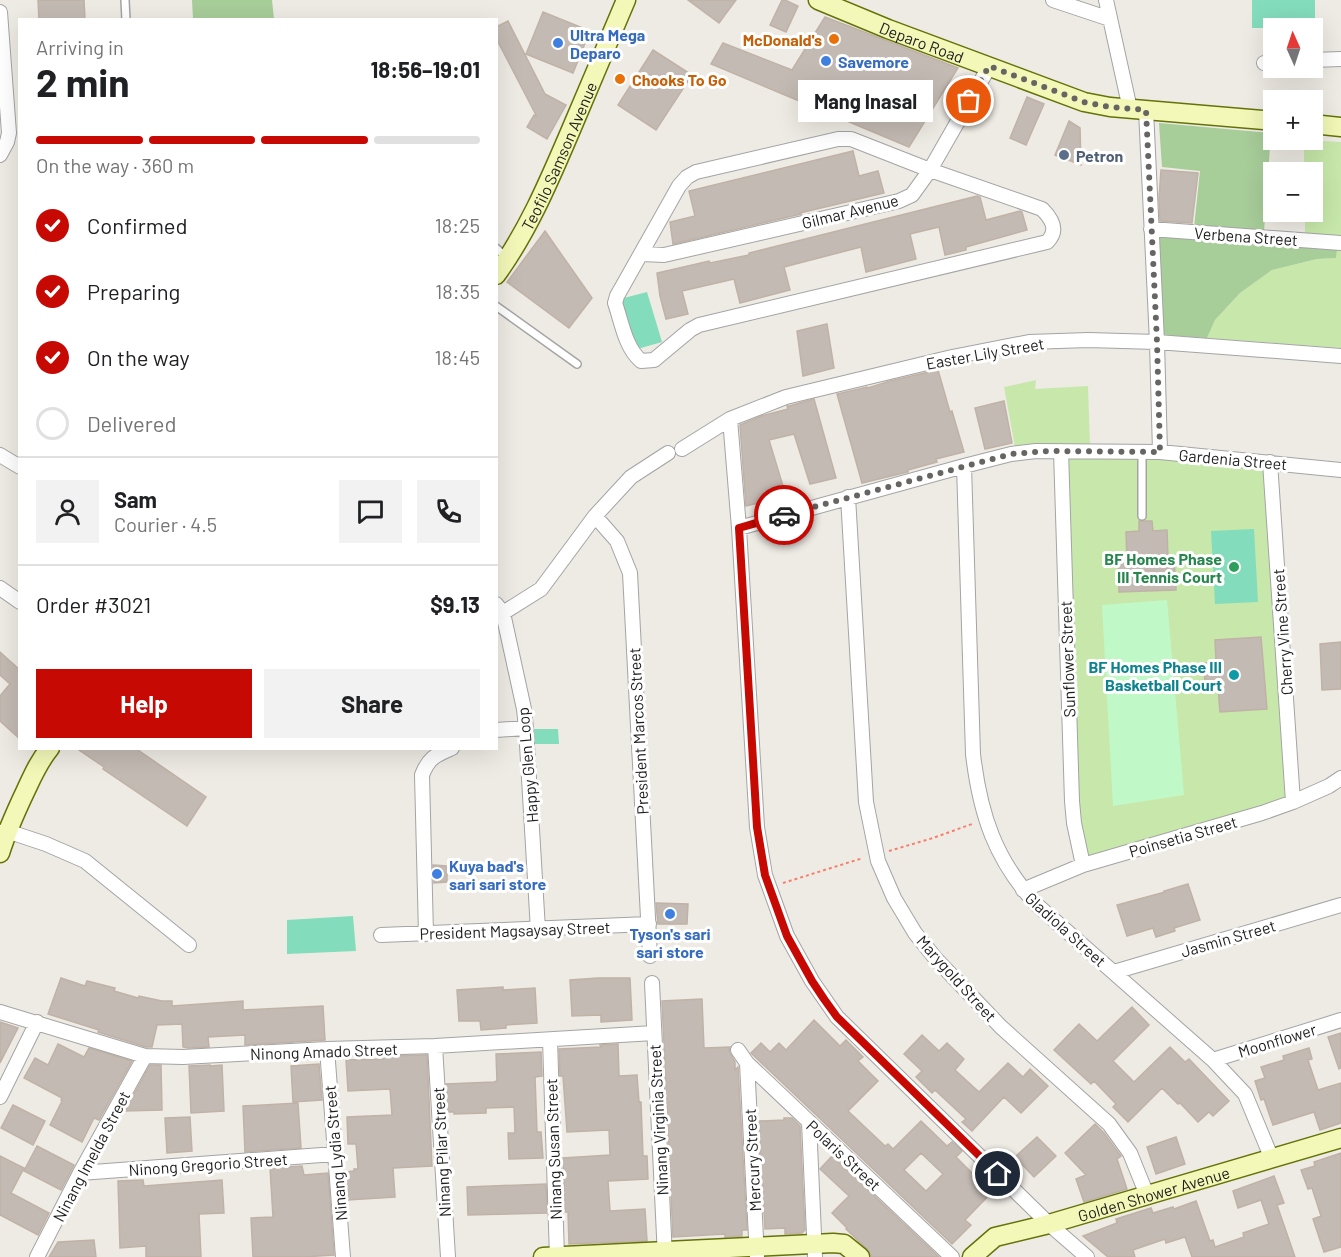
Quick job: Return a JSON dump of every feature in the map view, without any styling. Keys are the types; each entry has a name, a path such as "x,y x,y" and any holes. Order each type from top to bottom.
{"main road":[{"name":"Teofilo Samson Avenue","path":"498,268 502,253 531,217 556,165 626,0"},
{"name":"Deparo Road","path":"818,0 1084,102 1138,110 1263,120"},
{"path":"1323,125 1341,126"},
{"path":"0,853 3,831 48,750"},
{"name":"Golden Shower Avenue","path":"972,1257 996,1237 1147,1196 1341,1138"},
{"path":"552,1257 815,1250 833,1243 844,1244 860,1257"}],"street":[{"path":"1053,0 1110,19"},
{"path":"1106,0 1138,110 1151,229 1160,452"},
{"path":"0,12 9,133 0,155"},
{"path":"1323,60 1341,59"},
{"name":"Gilmar Avenue","path":"642,254 664,255 899,201 912,195 930,170 989,66"},
{"path":"838,139 851,139 930,170 1042,208 1050,217 1052,237 1047,242 699,326 690,330 654,360 641,361 630,348 615,303 617,296 679,186 687,177 696,172 838,139"},
{"name":"Verbena Street","path":"1151,229 1341,243"},
{"name":"Easter Lily Street","path":"682,449 730,419 786,397 952,357 1029,342 1088,340 1157,342 1341,356"},
{"path":"730,419 757,827 765,875 787,936 812,981 837,1017 1049,1224 1087,1257"},
{"name":"Gardenia Street","path":"739,528 1011,454 1061,451 1160,452 1341,470"},
{"name":"Sunflower Street","path":"1061,451 1072,801 1083,865"},
{"path":"500,609 541,589 596,516 631,477 668,453"},
{"path":"0,455 18,466"},
{"name":"Cherry Vine Street","path":"1270,462 1293,802"},
{"name":"Gladiola Street","path":"964,465 974,754 978,793 1002,859 1023,890 1037,904 1213,1060 1245,1094 1272,1159"},
{"name":"Marygold Street","path":"848,497 866,802 878,861 894,898 915,933 936,959 1001,1027 1109,1124 1130,1153 1147,1196"},
{"name":"President Marcos Street","path":"596,516 617,541 630,573 650,956"},
{"path":"0,588 18,601"},
{"name":"Happy Glen Loop","path":"500,609 524,709 538,930"},
{"path":"498,730 526,728"},
{"path":"426,934 422,775 430,759 448,750"},
{"name":"Poinsetia Street","path":"1023,890 1083,865 1293,802 1329,786 1341,777"},
{"path":"3,831 46,844 85,861 189,945"},
{"name":"Jasmin Street","path":"1114,972 1341,905"},
{"name":"President Magsaysay Street","path":"381,935 649,924"},
{"name":"Ninang Virginia Street","path":"652,983 665,1254"},
{"name":"Ninong Amado Street","path":"0,1012 145,1056 183,1058 654,1033"},
{"name":"Moonflower","path":"1213,1060 1341,1020"},
{"path":"0,1097 37,1022"},
{"name":"Ninang Susan Street","path":"550,1040 552,1257"},
{"name":"Ninang Pilar Street","path":"435,1046 448,1257"},
{"name":"Ninang Lydia Street","path":"327,1049 343,1257"},
{"name":"Polaris Street","path":"738,1050 747,1063 952,1257"},
{"name":"Ninang Imelda Street","path":"37,1257 80,1173 145,1056"},
{"name":"Mercury Street","path":"747,1063 757,1252"},
{"path":"809,1122 815,1250"},
{"name":"Ninong Gregorio Street","path":"80,1173 335,1154"}],"lane":[{"path":"125,0 126,18"},
{"path":"498,307 577,364"},
{"path":"1142,452 1142,516"}],"path":[{"path":"769,887 933,838 986,819"}],"green space":[{"path":"192,0 272,0 274,18 193,18"},
{"path":"1252,0 1315,0 1315,18 1263,18 1263,28 1252,28"},
{"path":"1159,123 1263,132 1263,150 1270,150 1269,162 1263,162 1264,232 1194,227 1200,171 1162,167"},
{"path":"1323,141 1341,142 1341,237 1305,234 1305,222 1323,222 1323,162 1304,162 1304,150 1323,150"},
{"path":"1157,235 1337,247 1336,258 1317,259 1272,270 1240,293 1215,320 1207,338 1163,335"},
{"path":"1337,247 1341,247 1341,348 1207,338 1215,320 1240,293 1272,270 1317,259 1335,258"},
{"path":"647,292 662,342 634,350 620,299"},
{"path":"1036,380 1035,389 1088,386 1090,445 1015,447 1004,387"},
{"path":"1064,455 1142,456 1265,466 1289,799 1086,859 1078,825"},
{"name":"BF Homes Phase III Tennis Court","path":"1254,529 1258,602 1215,604 1211,531"},
{"path":"1167,600 1184,795 1113,806 1102,605"},
{"path":"534,729 558,729 559,744 535,744"},
{"path":"353,916 356,951 287,954 287,920"}],"building":[{"path":"38,0 84,0 85,18 39,18"},
{"path":"688,0 736,0 719,23"},
{"path":"782,0 798,6 786,32 770,25"},
{"name":"Ultra Mega Deparo","path":"543,12 590,31 573,73 526,54"},
{"path":"825,17 958,68 909,147 711,64 723,43 792,70"},
{"path":"508,21 545,94 566,105 547,139 527,127 534,115 537,117 498,42 498,26"},
{"path":"653,50 692,75 656,130 618,105"},
{"path":"1027,97 1044,104 1026,145 1010,138"},
{"path":"1069,121 1080,128 1081,165 1055,155"},
{"path":"853,151 859,176 878,171 884,193 673,244 670,222 695,216 689,191"},
{"path":"1161,170 1198,173 1192,223 1160,221"},
{"path":"980,197 986,220 1020,211 1027,230 945,255 939,227 910,234 916,259 866,272 861,247 784,267 790,290 740,303 734,279 682,291 688,314 666,319 657,273 749,255 749,253"},
{"path":"545,231 592,298 569,328 507,282"},
{"path":"827,324 834,368 803,376 797,331"},
{"path":"938,370 964,452 936,459 937,462 908,470 908,472 862,483 837,394"},
{"path":"814,399 836,478 810,484 794,434 769,440 786,496 746,506 740,425 761,416 788,409 787,406"},
{"path":"1004,401 1012,443 985,449 975,408"},
{"path":"1139,521 1152,521 1153,531 1167,530 1168,557 1174,557 1176,590 1119,592 1118,561 1127,561 1126,532 1139,531"},
{"name":"BF Homes Phase III Basketball Court","path":"1261,637 1267,709 1220,712 1218,687 1205,688 1204,663 1216,662 1215,640"},
{"path":"1341,642 1341,689 1322,690 1320,644"},
{"path":"0,652 18,668 18,737 0,721 0,696 10,684 0,675"},
{"path":"79,750 138,750 206,797 187,826 103,769 104,767"},
{"name":"Kuya bad's sari sari store","path":"433,865 447,866 447,882 434,883"},
{"path":"1188,884 1200,920 1174,928 1175,931 1156,937 1153,928 1127,936 1117,905"},
{"name":"Tyson's sari sari store","path":"656,903 688,904 687,924 658,924"},
{"path":"61,978 85,986 87,981 115,988 114,991 138,998 139,996 172,1001 172,1006 243,1001 243,1010 323,1006 325,1040 245,1045 245,1035 208,1037 209,1047 188,1048 183,1047 182,1024 157,1025 152,1047 146,1047 48,1014"},
{"path":"630,978 632,1020 601,1022 601,1015 572,1016 570,980"},
{"path":"503,987 503,990 535,988 537,1023 506,1025 506,1028 481,1030 480,1021 459,1021 457,990"},
{"path":"702,999 704,1048 730,1047 729,1051 735,1062 735,1070 738,1067 747,1230 742,1230 742,1236 725,1237 725,1234 673,1237 662,1001"},
{"path":"1132,1007 1149,1025 1113,1061 1134,1082 1170,1047 1185,1062 1189,1059 1229,1101 1213,1116 1209,1112 1198,1122 1162,1088 1128,1122 1113,1107 1116,1104 1094,1081 1091,1084 1054,1050 1079,1024 1097,1041"},
{"path":"814,1020 840,1046 846,1040 863,1057 858,1061 878,1081 848,1111 885,1146 888,1144 893,1149 921,1121 947,1146 952,1142 962,1151 956,1157 975,1176 978,1173 995,1189 965,1220 971,1225 952,1244 751,1053 761,1043 770,1052 779,1043 786,1050","holes":["921,1153 943,1174 926,1191 904,1170"]},
{"path":"0,1022 18,1028 0,1063"},
{"path":"1341,1033 1341,1068 1339,1069 1328,1037"},
{"path":"922,1035 939,1051 947,1043 964,1059 955,1070 979,1092 1008,1063 1023,1077 1030,1069 1048,1086 1021,1113 1004,1097 972,1131 962,1122 966,1119 935,1090 932,1093 916,1077 922,1071 904,1054"},
{"path":"58,1044 84,1057 89,1048 132,1061 99,1120 94,1118 82,1142 50,1125 62,1098 24,1078 35,1058 48,1065"},
{"path":"618,1044 619,1076 637,1075 639,1102 641,1102 643,1156 647,1156 648,1179 608,1181 610,1211 645,1209 647,1241 569,1244 563,1158 610,1155 609,1130 567,1132 559,1049"},
{"path":"1309,1048 1312,1059 1308,1060 1318,1090 1341,1083 1341,1123 1320,1130 1314,1112 1273,1125 1255,1081 1265,1078 1261,1067 1284,1060 1283,1056"},
{"path":"541,1052 542,1076 535,1077 537,1132 541,1132 543,1158 509,1159 508,1133 515,1133 514,1107 486,1108 486,1113 454,1114 454,1112 448,1112 446,1084 497,1081 496,1054"},
{"path":"427,1055 432,1166 393,1168 395,1197 348,1200 345,1172 358,1169 356,1144 348,1144 347,1117 392,1115 390,1089 348,1091 346,1060"},
{"path":"319,1064 322,1100 293,1102 291,1066"},
{"path":"150,1065 161,1065 162,1110 125,1111"},
{"path":"222,1065 224,1111 191,1113 189,1066"},
{"path":"298,1103 301,1148 245,1152 243,1106"},
{"path":"13,1105 45,1121 33,1145 1,1128"},
{"path":"190,1117 192,1151 167,1153 165,1118"},
{"path":"784,1118 792,1118 800,1126 805,1230 802,1233 785,1234 785,1228 765,1229 759,1121 784,1120"},
{"path":"1095,1124 1121,1156 1117,1159 1127,1189 1084,1202 1076,1179 1086,1175 1065,1153"},
{"path":"1037,1137 1056,1156 1034,1177 1015,1157"},
{"path":"1176,1137 1185,1164 1156,1174 1147,1147"},
{"path":"37,1146 74,1165 61,1190 24,1171"},
{"path":"1341,1153 1341,1247 1324,1252 1313,1219 1321,1216 1312,1188 1308,1189 1301,1170 1315,1166 1314,1162"},
{"path":"0,1156 24,1168 11,1193 49,1213 38,1235 0,1215"},
{"path":"832,1156 939,1257 872,1257 832,1213 849,1196 820,1169"},
{"path":"302,1166 304,1175 328,1173 334,1255 253,1257 251,1218 273,1217 270,1168"},
{"path":"1274,1176 1284,1203 1277,1205 1295,1257 1192,1257 1185,1237 1166,1243 1165,1239 1133,1250 1135,1257 1108,1257 1083,1236 1117,1223 1116,1219 1151,1208 1153,1213 1196,1201 1210,1241 1213,1240 1215,1247 1244,1237 1243,1233 1269,1224 1261,1200 1238,1208 1233,1191"},
{"path":"143,1180 144,1186 222,1180 224,1213 199,1214 201,1257 146,1257 146,1246 120,1248 118,1181"},
{"path":"546,1184 547,1213 468,1215 467,1187"},
{"path":"94,1240 96,1257 49,1257 58,1242"}],"way so far":[{"path":"784,515 1011,454 1048,451 1160,452 1146,110 1084,102 989,66 969,101"}],"place":[{"name":"McDonald's","path":"834,39"},
{"name":"Ultra Mega Deparo","path":"558,43"},
{"name":"Savemore","path":"826,61"},
{"name":"Chooks To Go","path":"620,79"},
{"name":"Mang Inasal","path":"969,101"},
{"name":"Petron","path":"1064,155"},
{"name":"BF Homes Phase III Tennis Court","path":"1234,567"},
{"name":"BF Homes Phase III Basketball Court","path":"1234,675"},
{"name":"Kuya bad's sari sari store","path":"437,874"},
{"name":"Tyson's sari sari store","path":"670,914"}],"route":[{"path":"784,515 739,528 757,827 765,875 787,936 812,981 837,1017 998,1174"}]}
